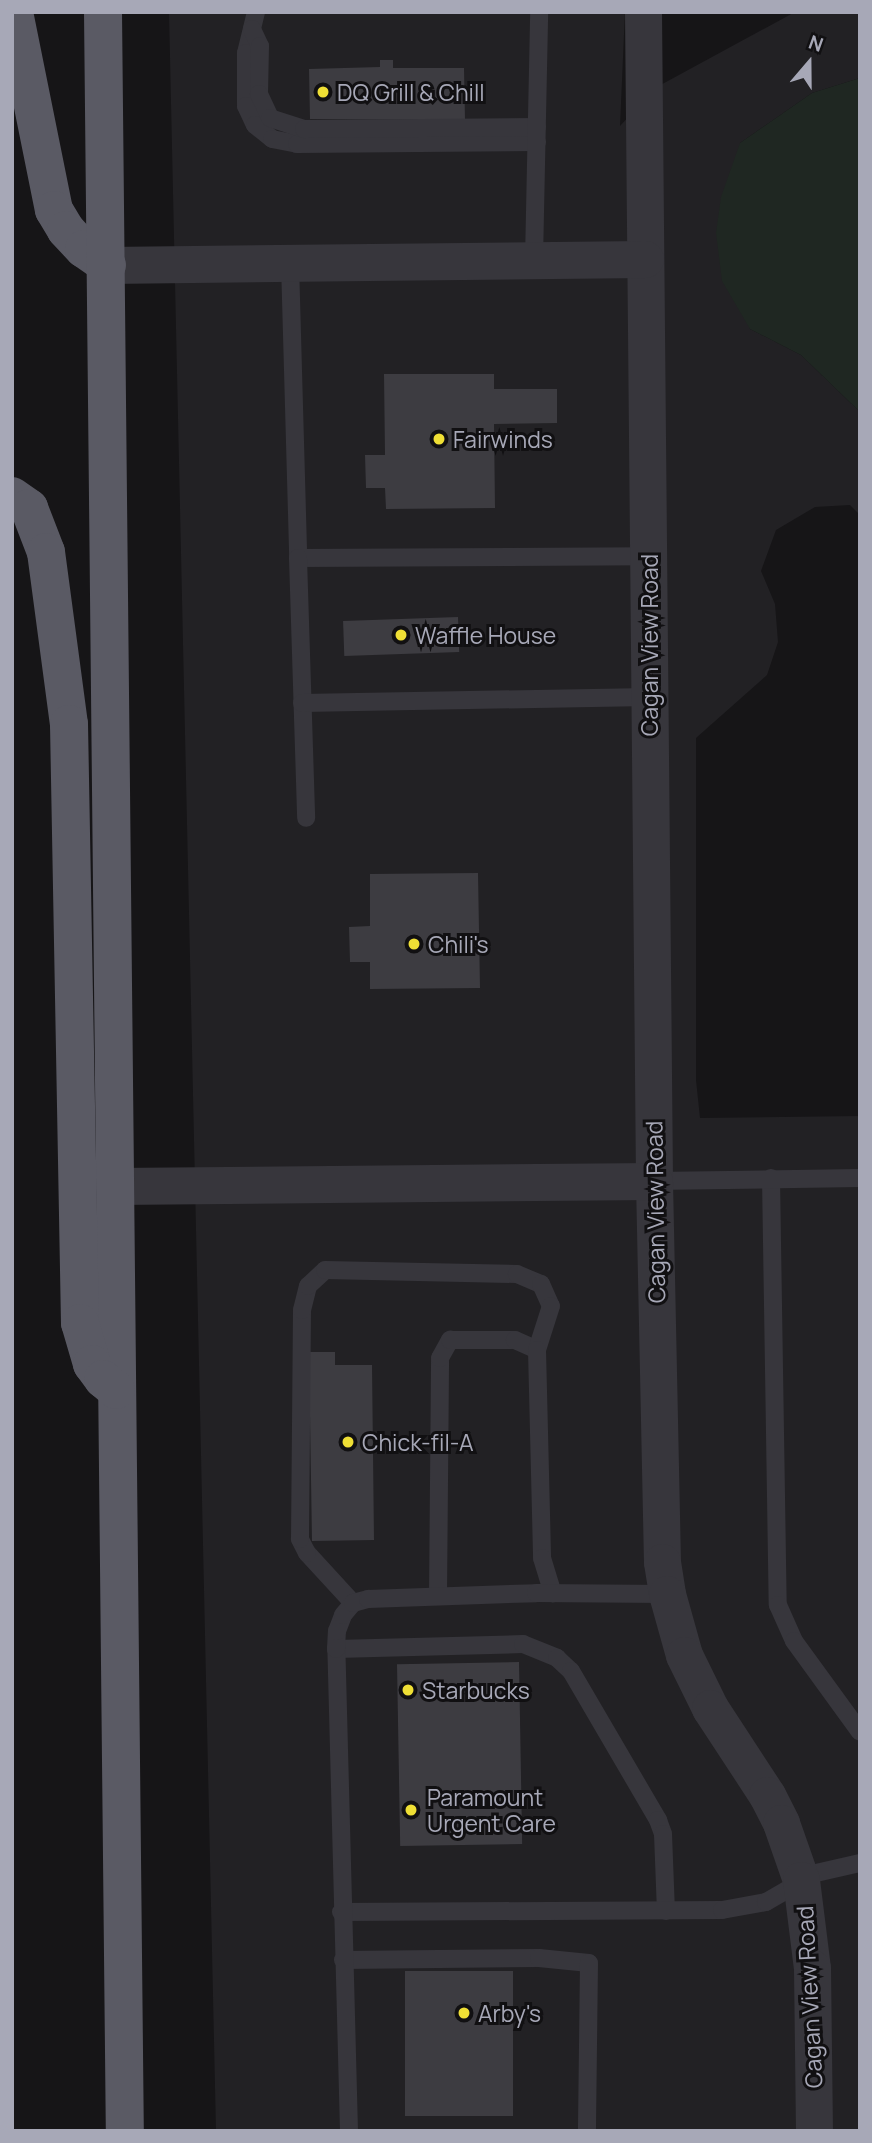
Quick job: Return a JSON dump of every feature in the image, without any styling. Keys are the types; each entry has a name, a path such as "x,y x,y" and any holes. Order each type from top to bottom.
{"highway":[{"path":"14,12 54,210 66,230 83,249 107,265"},
{"path":"103,12 125,2131"},
{"path":"12,496 29,508 46,552 69,724 80,1323 92,1364 116,1390"}],"street":[{"name":"Cagan View Road","path":"643,12 654,1181 660,1527 667,1594 684,1655 696,1683 767,1795 785,1833 801,1880 812,1968 814,2131"},
{"path":"107,265 645,259"},
{"path":"114,1186 654,1181"}],"lane":[{"path":"534,260 540,12"},
{"path":"254,21 260,46 259,94 270,118 304,129 537,134"},
{"path":"290,263 306,818"},
{"path":"298,558 648,556"},
{"path":"302,703 649,697"},
{"path":"771,1178 778,1605 794,1641 860,1732"},
{"path":"654,1181 860,1178"},
{"path":"353,1603 307,1553 300,1539 302,1310 308,1286 325,1270 517,1274 541,1284 551,1306 537,1350 542,1558 553,1593"},
{"path":"438,1597 440,1358 450,1339 515,1340 537,1350"},
{"path":"349,2131 336,1649 337,1632 343,1615 353,1603 368,1599 553,1593 667,1594"},
{"path":"336,1649 523,1644 557,1658 571,1671 658,1820 663,1834 666,1910"},
{"path":"341,1912 744,1908 766,1902 801,1880 831,1867 860,1863"},
{"path":"344,1961 539,1958 589,1963 587,2131"}],"shaded area":[{"path":"169,12 625,12 620,126 655,88 795,12 860,14 860,78 812,93 740,143 750,329 801,355 860,412 860,515 850,505 815,507 776,530 761,571 775,604 778,642 767,675 696,738 696,1080 700,1118 860,1116 860,2131 216,2131"},
{"path":"860,78 860,412 801,355 750,329 722,281 716,233 721,197 740,143 812,93"}],"building":[{"path":"380,60 393,60 393,68 464,68 465,120 310,119 309,69 380,67"},
{"name":"Fairwinds","path":"384,374 494,374 494,389 557,389 557,423 494,424 495,508 386,509 385,488 366,488 365,455 385,455"},
{"name":"Waffle House","path":"458,617 459,652 344,656 343,621"},
{"name":"Chili's","path":"478,873 480,988 370,989 370,962 350,962 349,927 370,926 370,874"},
{"path":"309,1352 335,1352 335,1365 372,1365 374,1540 312,1541"},
{"path":"519,1662 522,1844 400,1846 397,1664"},
{"path":"405,1971 513,1971 513,2116 405,2116"}],"place":[{"name":"DQ Grill & Chill","path":"323,92"},
{"name":"Fairwinds","path":"439,439"},
{"name":"Waffle House","path":"401,635"},
{"name":"Chili's","path":"414,944"},
{"name":"Chick-fil-A","path":"348,1442"},
{"name":"Starbucks","path":"408,1690"},
{"name":"Paramount Urgent Care","path":"411,1810"},
{"name":"Arby's","path":"464,2013"}]}
